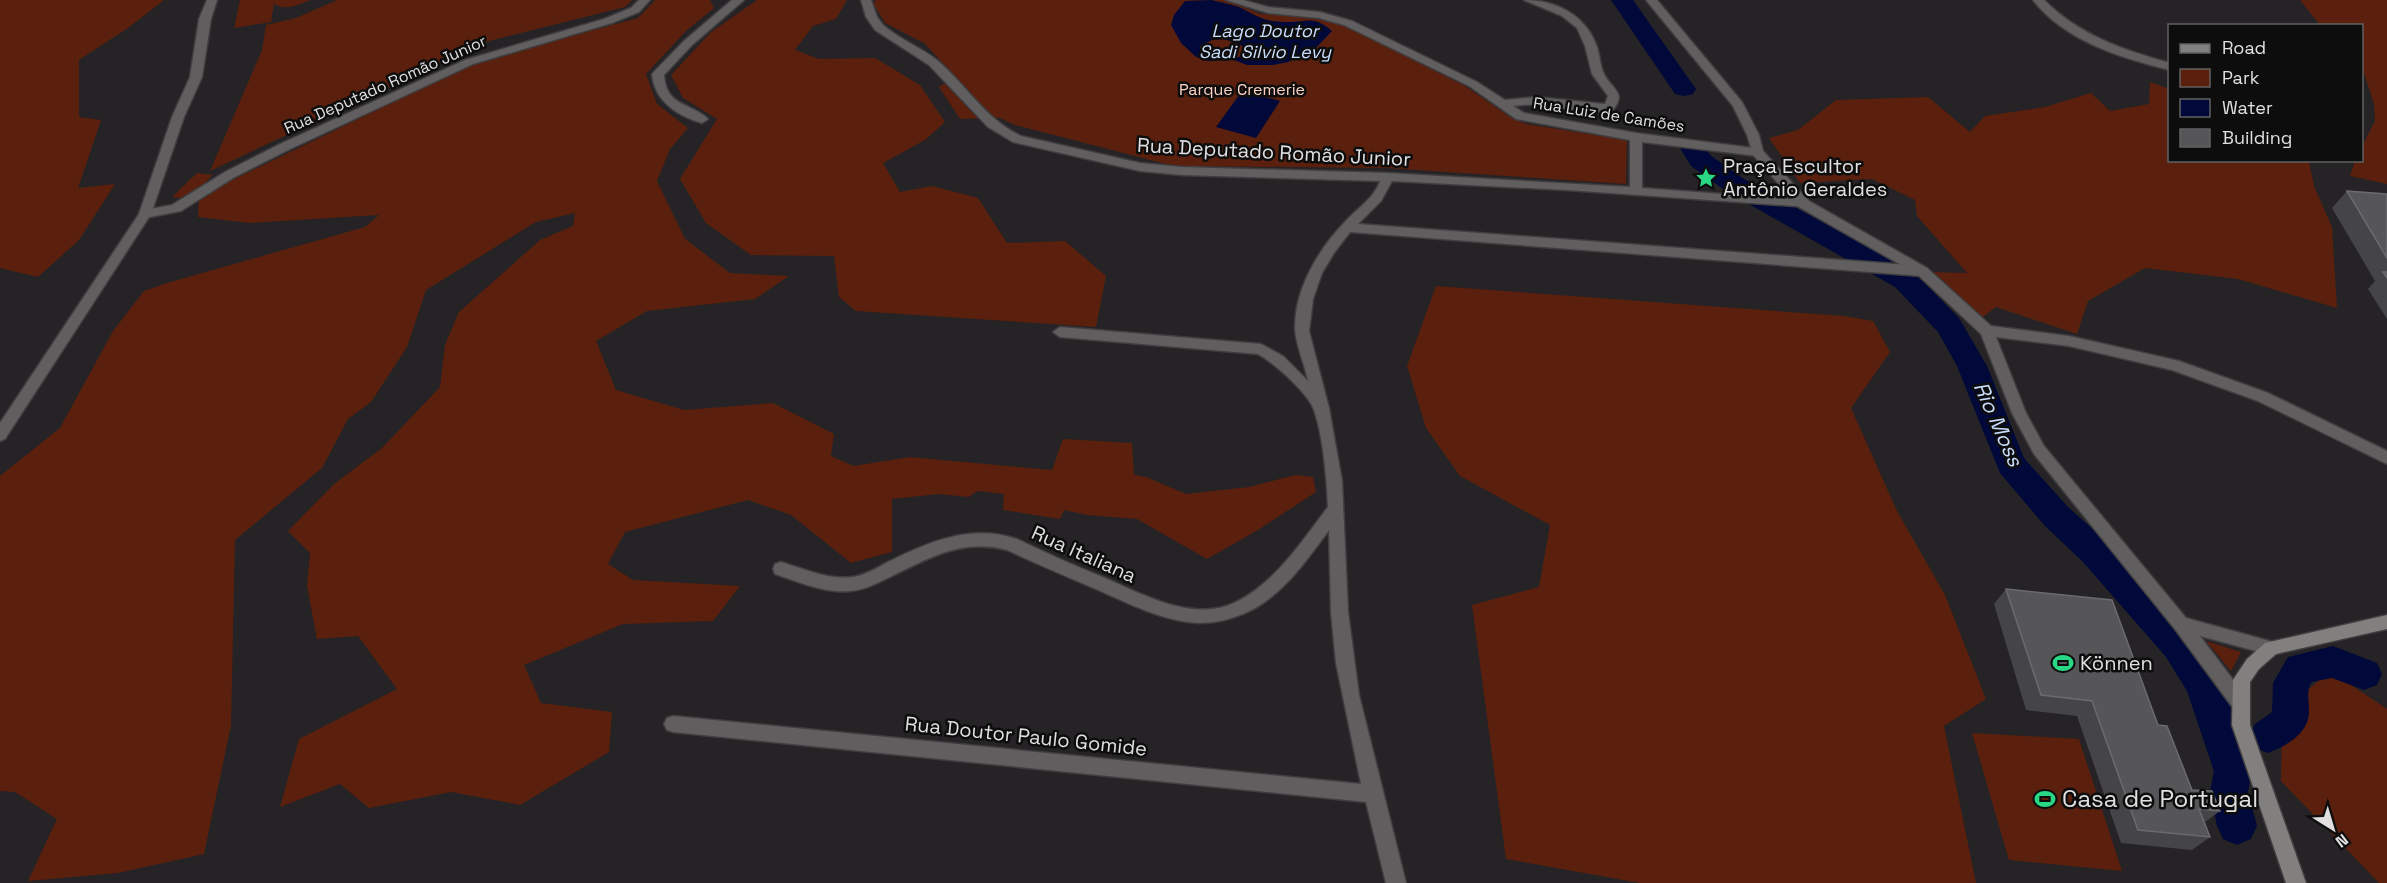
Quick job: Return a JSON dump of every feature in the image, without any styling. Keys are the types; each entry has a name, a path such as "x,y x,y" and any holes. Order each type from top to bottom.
{"main road":[{"path":"2296,883 2241,725 2242,680 2253,664 2271,648 2387,622"}],"street":[{"path":"0,435 145,214 178,117 196,77 205,19 212,0"},
{"name":"Rua Deputado Romão Junior","path":"145,214 176,208 229,175 284,147 469,62 608,21 635,10 645,0"},
{"path":"702,119 674,106 661,92 657,82 658,74 688,43 739,0"},
{"name":"Rua Deputado Romão Junior","path":"866,0 869,16 884,33 919,52 956,84 985,121 1000,133 1017,140 1140,167 1387,177 1636,191 1804,204"},
{"name":"Rua Luiz de Camões","path":"1231,0 1268,10 1320,15 1348,23 1473,84 1520,116 1529,119 1636,137 1757,152"},
{"path":"1503,105 1512,101 1527,101 1601,108 1609,106 1614,100 1614,96 1598,74 1592,46 1582,26 1566,14 1529,0"},
{"path":"1651,0 1738,105 1753,135 1757,152 1804,204 1836,220 1922,271 1987,331 2019,413 2039,450 2181,624 2240,703"},
{"path":"2038,0 2048,12 2084,37 2121,54 2168,68"},
{"path":"1636,137 1636,191"},
{"path":"1387,177 1386,185 1327,251 1316,270 1309,291 1302,328 1312,363 1334,481 1341,632 1351,695 1396,883"},
{"path":"1347,227 1922,271"},
{"path":"1987,331 2069,341 2146,357 2263,397 2387,458"},
{"path":"1060,332 1261,349 1295,375 1320,405"},
{"name":"Rua Italiana","path":"781,569 837,584 852,584 957,540 980,537 1011,544 1163,611 1194,616 1216,616 1260,596 1287,572 1336,509"},
{"path":"2181,624 2271,648"},
{"name":"Rua Doutor Paulo Gomide","path":"673,724 1373,794"}],"green space":[{"path":"0,0 164,0 128,28 79,60 79,117 101,120 78,188 115,184 79,240 38,277 0,268"},
{"path":"240,0 310,0 288,7 274,4 271,22 234,28"},
{"path":"337,0 632,0 625,7 485,42 210,171 262,50 266,25 296,18"},
{"path":"655,0 710,0 714,8 686,31 646,74 657,104 688,128 670,149 657,181 685,239 730,273 789,276 755,299 647,311 596,341 616,390 684,410 773,403 834,434 831,456 853,466 910,457 1052,470 1063,439 1132,443 1134,475 1146,477 1186,494 1249,487 1295,475 1313,477 1316,492 1258,530 1207,559 1137,519 1087,515 1064,510 1060,519 1003,510 1004,494 977,491 969,497 939,494 892,499 892,552 851,563 791,515 748,500 625,532 608,564 633,580 740,586 713,621 623,624 524,665 541,703 612,712 609,752 520,805 451,792 369,808 340,784 280,807 299,739 397,689 358,636 317,639 307,586 310,553 288,531 334,484 382,448 440,387 445,345 459,312 540,240 573,226 575,213 536,222 426,290 407,347 371,402 348,419 322,468 235,540 231,725 204,854 118,873 28,881 57,819 15,792 0,791 0,476 60,428 113,331 144,291 365,227 379,215 249,223 198,217 199,196 476,62 638,18"},
{"path":"757,0 847,0 836,19 813,26 795,50 819,59 875,58 920,85 945,122 925,140 883,163 900,192 932,186 978,198 1007,243 1065,241 1106,276 1096,327 856,311 839,297 834,256 751,255 706,223 680,179 717,119 683,98 671,75 711,32"},
{"name":"Parque Cremerie","path":"876,0 1224,0 1261,14 1312,17 1339,23 1465,86 1513,119 1526,124 1627,140 1626,184 1385,168 1182,166 1166,164 1015,125 1000,118 960,119 939,87 955,76 924,43 885,23 873,3"},
{"path":"2300,0 2387,0 2387,184 2350,176 2355,162 2363,162 2363,144 2375,121 2374,104 2363,70 2363,24 2319,24"},
{"path":"2150,82 2168,89 2168,162 2309,162 2314,186 2332,227 2337,308 2238,279 2145,268 2088,301 2077,334 1996,307 1979,320 1925,272 1967,273 1917,216 1915,200 1872,179 1800,183 1769,138 1798,130 1836,100 1928,97 1970,132 1985,116 2045,107 2091,93 2110,111 2149,104"},
{"path":"197,173 213,175 188,199 172,197"},
{"path":"1436,286 1844,316 1873,321 1890,352 1851,408 1897,511 1945,595 1986,699 1944,726 1976,883 1640,883 1506,859 1472,605 1539,587 1550,525 1460,476 1426,428 1407,366"},
{"path":"2206,641 2241,652 2231,671"},
{"path":"2330,671 2387,709 2387,883 2379,883 2281,781 2282,712"},
{"name":"Casa de Portugal","path":"1972,733 2079,739 2122,871 2009,860"}],"water":[{"name":"Lago Doutor Sadi Silvio Levy","path":"1185,1 1221,2 1273,21 1315,21 1332,31 1313,51 1288,62 1273,65 1247,65 1234,60 1208,61 1196,57 1181,43 1171,25 1174,15","holes":["1224,39 1241,45 1244,49 1242,56 1227,58 1205,54 1201,52 1200,46 1212,40"]},
{"path":"1242,91 1280,101 1256,138 1216,127"}],"building":[{"path":"2347,191 2387,194 2387,258"},
{"path":"2006,589 2112,600 2158,725 2167,726 2192,790 2212,791 2220,811 2199,809 2210,837 2138,830 2092,701 2041,695"}],"waterway":[{"name":"Rio Moss","path":"1622,0 1684,89"},
{"name":"Rio Moss","path":"1693,148 1700,160 1735,185 1905,280 1949,325 1972,366 2011,464 2056,516 2095,552 2179,646 2201,681 2211,703 2233,771 2229,792 2237,826"},
{"path":"2268,736 2290,718 2291,685 2301,668 2333,662 2364,674"}],"place":[{"name":"Praça Escultor Antônio Geraldes","path":"1706,178"},
{"name":"Können","path":"2063,663"},
{"name":"Casa de Portugal","path":"2045,799"}]}
